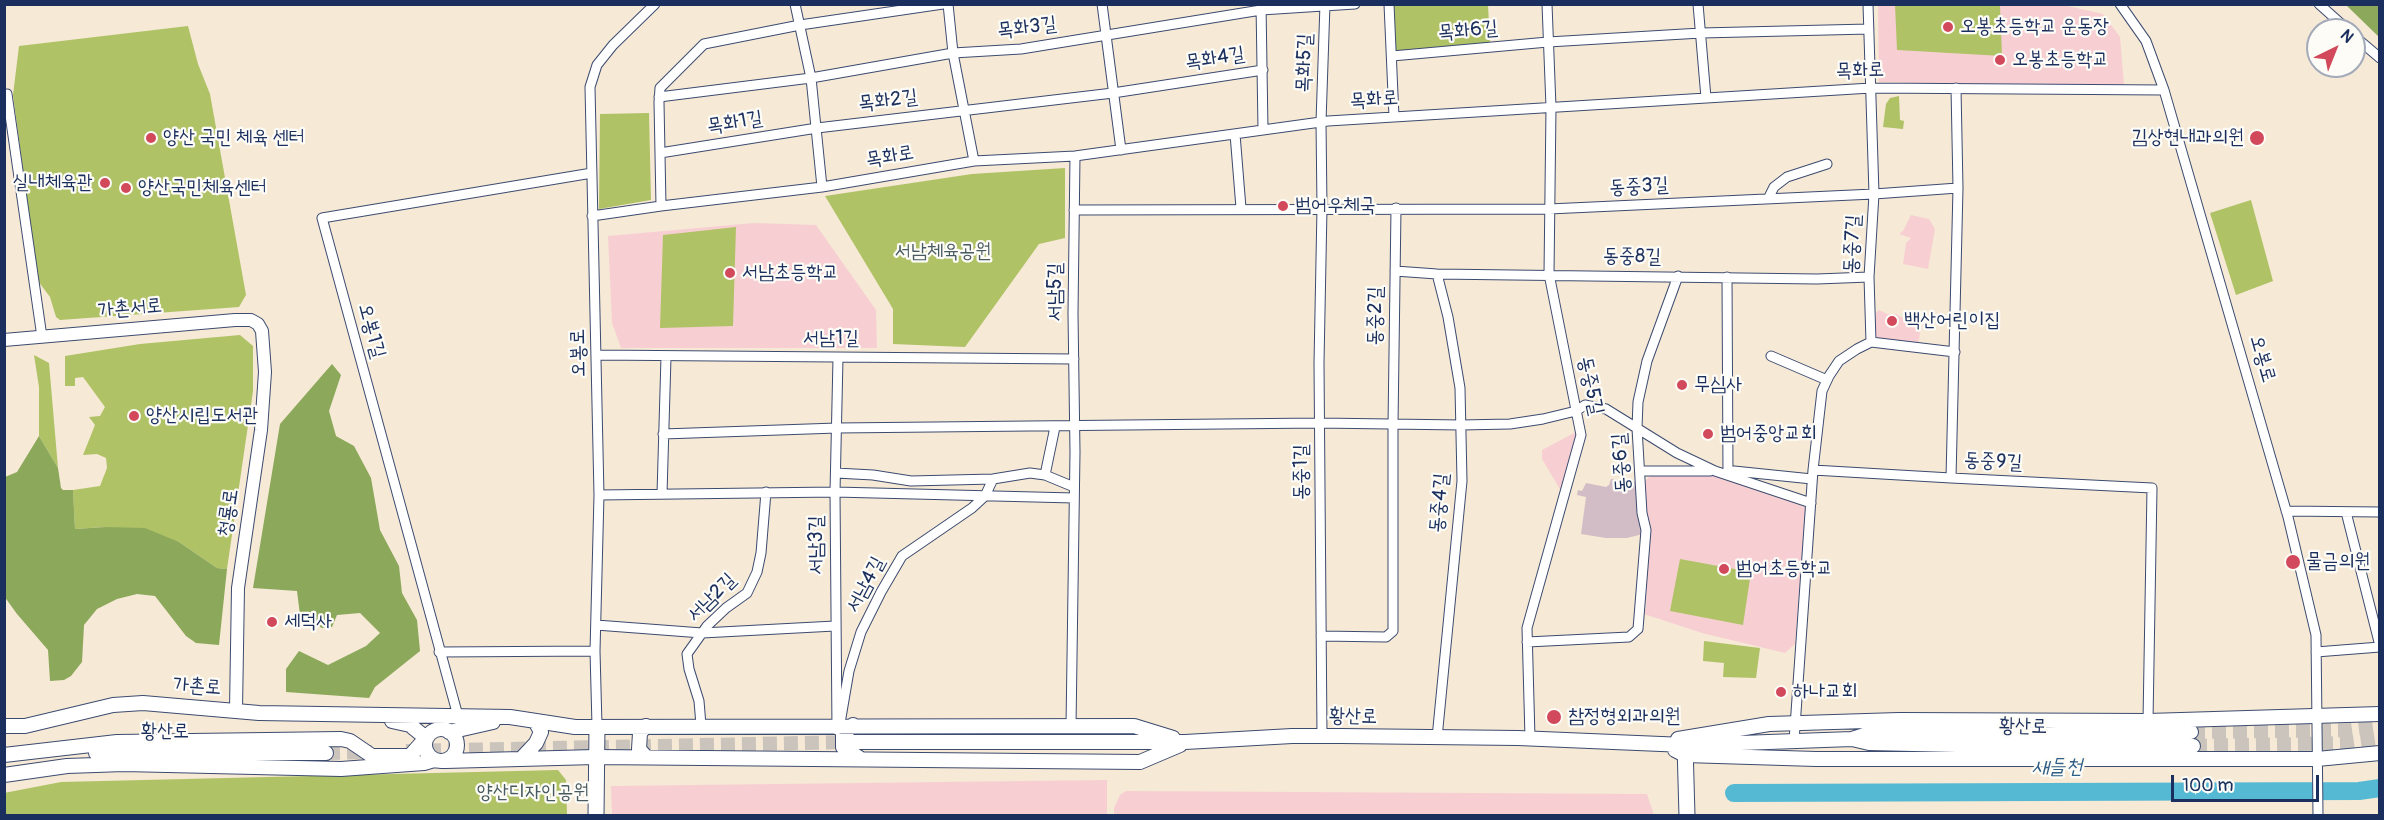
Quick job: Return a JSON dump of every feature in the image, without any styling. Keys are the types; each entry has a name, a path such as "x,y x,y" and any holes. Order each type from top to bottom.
{"main road":[{"name":"가촌로","path":"4,726 25,726 126,704 143,703 236,709 259,713 510,717"},
{"path":"313,713 329,720 397,722 410,725 426,738"},
{"path":"1659,743 1769,724 1899,720 2148,721 2379,714"},
{"path":"4,755 117,742 346,740 372,756 410,756 426,738 439,729 449,732 510,717 575,726 1134,726 1185,742"},
{"path":"521,759 536,743 541,732 535,721"},
{"path":"596,816 597,726"},
{"path":"646,726 640,733 639,749 646,757"},
{"path":"842,727 843,747 861,759"},
{"path":"4,775 67,766 124,764 341,769 424,763 450,759 456,750 456,740 449,732"},
{"name":"황산로","path":"853,742 1185,742 1292,736 1530,738 1659,743 1685,750 1794,741 1852,739 1869,743 2045,747 2192,739"},
{"path":"426,738 425,748 430,758 440,761 646,757 1140,762 1185,742"},
{"path":"341,769 350,757 351,751 346,740"},
{"path":"1687,816 1685,750 1816,759 2317,766 2379,753"},
{"name":"황산로","path":"4,763 99,752 326,753"}],"street":[{"name":"오봉로","path":"597,726 595,651 599,495 590,87 597,65 613,45 655,4"},
{"path":"795,4 811,78 822,187"},
{"path":"661,206 660,87 704,44 800,25 943,4"},
{"path":"948,4 953,53 974,161"},
{"path":"1102,4 1121,150"},
{"name":"목화4길","path":"1105,36 1261,7 1355,4"},
{"path":"1389,4 1394,117"},
{"name":"동중5길","path":"1530,738 1527,628 1581,435 1549,274 1551,107 1547,4"},
{"path":"1698,4 1706,98"},
{"name":"동중7길","path":"1868,4 1874,194 1869,277 1871,342"},
{"name":"오봉로","path":"2120,4 2146,41 2164,90 2286,511 2316,635 2318,812"},
{"path":"2319,4 2335,18"},
{"name":"목화5길","path":"1321,122 1325,6"},
{"path":"1261,7 1263,70"},
{"name":"목화6길","path":"1392,56 1548,42 1701,33 1869,29"},
{"name":"목화3길","path":"953,53 1021,49 1105,36"},
{"path":"2366,47 2379,58"},
{"name":"목화2길","path":"811,78 953,53"},
{"name":"목화4길","path":"1113,93 1263,70 1263,130"},
{"name":"목화1길","path":"659,97 811,78"},
{"name":"목화로","path":"592,216 822,187 974,161 1075,156 1321,122 1871,88 2164,90"},
{"name":"동중9길","path":"1956,88 1958,188 1951,478 2152,488 2148,721"},
{"path":"964,109 1113,93"},
{"path":"4,94 7,94 42,337"},
{"name":"목화2길","path":"817,128 964,109"},
{"name":"동중1길","path":"1321,122 1319,423 1322,736"},
{"name":"목화1길","path":"660,153 817,128"},
{"path":"1235,134 1241,208"},
{"name":"서남5길","path":"1071,726 1075,156"},
{"path":"1768,199 1774,187 1787,177 1827,164"},
{"name":"오봉1길","path":"458,716 322,218 592,173"},
{"name":"동중3길","path":"1322,208 1549,209 1958,188"},
{"path":"1074,210 1322,208"},
{"name":"동중2길","path":"1321,636 1386,637 1393,631 1396,208"},
{"name":"동중8길","path":"1395,271 1437,274 1817,279 1869,277"},
{"name":"동중4길","path":"1437,274 1456,358 1460,388 1462,481 1437,738"},
{"name":"동중6길","path":"1527,642 1629,638 1638,629 1646,530 1642,513 1637,428 1638,402 1647,361 1678,276"},
{"path":"1727,277 1729,473"},
{"name":"가촌서로","path":"4,340 235,320 251,320 258,324"},
{"name":"청룡로","path":"236,709 238,588 261,430 265,372 262,331 258,324"},
{"path":"1794,741 1813,474 1822,391 1839,361 1857,348 1871,342 1955,352"},
{"name":"서남1길","path":"597,355 1074,359"},
{"path":"1771,356 1827,380"},
{"path":"662,494 666,357"},
{"name":"서남3길","path":"838,358 835,626 842,727"},
{"path":"663,434 837,428 1319,423 1510,424 1576,411 1585,405 1605,409 1677,453 1715,471"},
{"path":"1045,475 1055,427"},
{"path":"1641,471 1951,478"},
{"path":"836,473 873,475 910,481 993,479 1030,473 1045,475 1074,487"},
{"path":"1729,473 1811,503"},
{"path":"985,496 993,479"},
{"name":"서남2길","path":"701,725 699,701 687,654 702,633 726,608 747,593 752,583 761,553 766,492"},
{"path":"599,495 835,492 1074,498"},
{"name":"서남4길","path":"842,727 849,671 861,632 902,556 946,529 985,496"},
{"path":"2286,511 2379,512"},
{"path":"2316,652 2379,646 2346,512"},
{"path":"596,625 702,633 835,626"},
{"path":"439,652 595,651"},
{"path":"837,759 842,727"}],"shaded area":[{"name":"오봉초등학교","path":"2059,4 2103,14 2120,37 2124,85 1879,82 1878,5"},
{"path":"1911,215 1929,219 1935,229 1928,269 1903,264 1906,243 1911,238 1899,234"},
{"name":"서남초등학교","path":"754,223 816,225 876,310 877,348 621,348 612,323 608,236"},
{"name":"백산어린이집","path":"1879,310 1887,314 1896,314 1921,328 1918,344 1878,340 1874,337 1876,313"},
{"path":"1574,433 1577,434 1565,485 1561,491 1542,459 1542,450"},
{"name":"범어초등학교","path":"1718,475 1738,480 1806,507 1795,644 1785,653 1702,633 1644,614 1648,530 1645,512 1645,481 1650,476"},
{"path":"1611,479 1638,482 1637,507 1643,534 1627,538 1606,538 1581,534 1586,497 1577,495 1578,490 1582,491 1586,483 1606,487"},
{"path":"1107,780 1107,815 612,815 611,786"},
{"path":"1126,791 1647,794 1654,815 1114,815 1114,808 1120,795"}],"green space":[{"path":"1394,5 1488,5 1490,44 1396,51"},
{"name":"오봉초등학교 운동장","path":"1895,5 2000,5 2002,56 1897,50"},
{"path":"2346,5 2379,5 2379,37 2366,24 2366,18 2359,18"},
{"name":"양산국민체육센터","path":"188,26 198,64 210,94 246,295 239,307 60,320 56,317 50,297 38,281 13,95 19,46"},
{"path":"1899,96 1900,120 1904,121 1903,129 1883,127 1886,104 1890,98"},
{"path":"649,113 651,200 599,209 600,114"},
{"name":"서남체육공원","path":"1065,168 1065,238 1039,244 965,347 893,344 893,309 825,196 972,174"},
{"path":"2251,200 2273,281 2236,295 2210,213"},
{"path":"736,227 733,326 660,328 663,235"},
{"path":"240,335 253,346 253,391 227,569 217,568 179,542 105,527 75,529 73,490 100,486 107,468 106,458 97,454 83,455 95,425 89,417 100,416 105,407 83,377 75,378 75,386 65,386 65,356 140,344"},
{"path":"34,355 49,363 58,468 39,436 39,387"},
{"path":"332,364 341,375 329,411 336,436 354,446 371,478 380,530 399,566 402,593 417,620 420,651 375,687 369,698 286,692 286,669 299,651 328,665 366,646 380,633 360,613 337,615 332,627 322,628 300,615 297,591 253,588 280,424"},
{"path":"39,436 58,468 61,488 73,490 75,529 145,528 179,542 217,568 227,569 219,645 196,643 186,636 155,596 137,594 117,599 97,609 84,625 82,662 71,676 64,680 50,681 48,650 4,596 5,477 17,472"},
{"path":"1680,559 1751,572 1743,625 1670,611"},
{"path":"1704,641 1760,648 1756,678 1723,677 1724,663 1703,661"},
{"name":"양산디자인공원","path":"558,770 566,780 567,815 5,816 4,793 61,782"}],"waterway":[{"name":"새들천","path":"1734,793 2359,791 2380,788"}],"tunnel":[{"path":"2191,732 2349,730 2380,726"},
{"path":"2193,746 2351,743 2380,739"},
{"path":"406,751 853,742"},
{"path":"326,753 372,752"}],"place":[{"name":"오봉초등학교 운동장","path":"1948,27"},
{"name":"오봉초등학교","path":"2000,60"},
{"name":"양산 국민 체육 센터","path":"151,138"},
{"name":"김상현내과의원","path":"2257,138"},
{"name":"실내체육관","path":"105,183"},
{"name":"양산국민체육센터","path":"126,188"},
{"name":"범어우체국","path":"1283,206"},
{"name":"서남초등학교","path":"730,273"},
{"name":"백산어린이집","path":"1892,321"},
{"name":"무심사","path":"1682,385"},
{"name":"양산시립도서관","path":"134,416"},
{"name":"범어중앙교회","path":"1708,434"},
{"name":"물금의원","path":"2293,562"},
{"name":"범어초등학교","path":"1724,569"},
{"name":"세덕사","path":"272,622"},
{"name":"하나교회","path":"1781,692"},
{"name":"참정형외과의원","path":"1554,717"}]}
